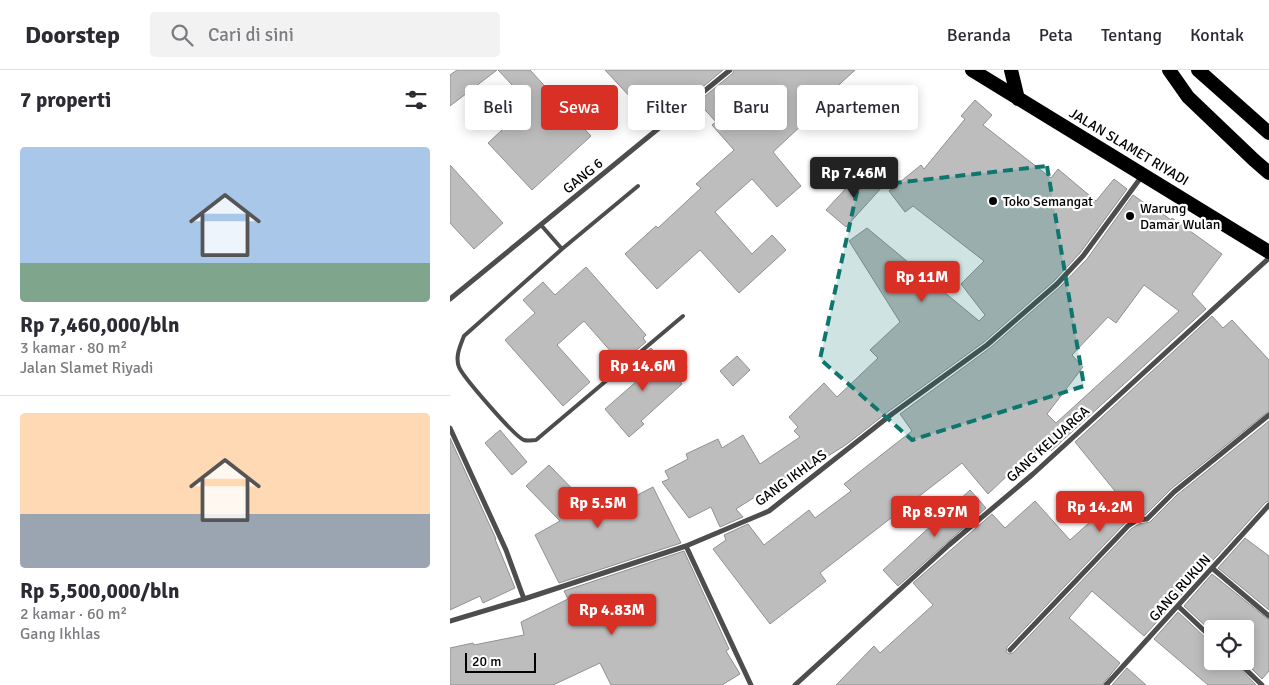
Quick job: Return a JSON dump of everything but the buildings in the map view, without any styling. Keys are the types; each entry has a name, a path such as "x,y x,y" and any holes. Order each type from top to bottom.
{"highway":[{"name":"JALAN SLAMET RIYADI","path":"972,70 1269,252"},
{"path":"1011,70 1018,99"},
{"path":"1169,70 1188,98 1269,172"},
{"path":"1198,70 1269,133"}],"street":[{"name":"GANG 6","path":"450,299 730,70"},
{"name":"GANG IKHLAS","path":"450,621 686,546 769,511 892,414 987,345 1057,284 1083,256 1144,174"},
{"name":"GANG KELUARGA","path":"795,685 949,545 1033,474 1269,258"},
{"path":"1010,650 1128,526 1137,520 1147,519 1174,492 1269,415"},
{"path":"450,428 506,550 524,599"},
{"path":"450,447 457,445"},
{"name":"GANG RUKUN","path":"1106,685 1269,505"},
{"path":"686,546 751,685"},
{"path":"1212,568 1269,616"},
{"path":"1178,606 1204,630"},
{"path":"1246,670 1262,685"}],"lane":[{"path":"638,186 562,249 464,336 458,351 458,366 466,379 512,431 524,440 536,440 683,316"},
{"path":"541,225 562,249"}],"highlighted area":[{"path":"1047,166 1084,386 912,440 820,359 858,187"}],"place":[{"name":"Toko Semangat","path":"993,201"},
{"name":"Warung Damar Wulan","path":"1130,216"}]}
